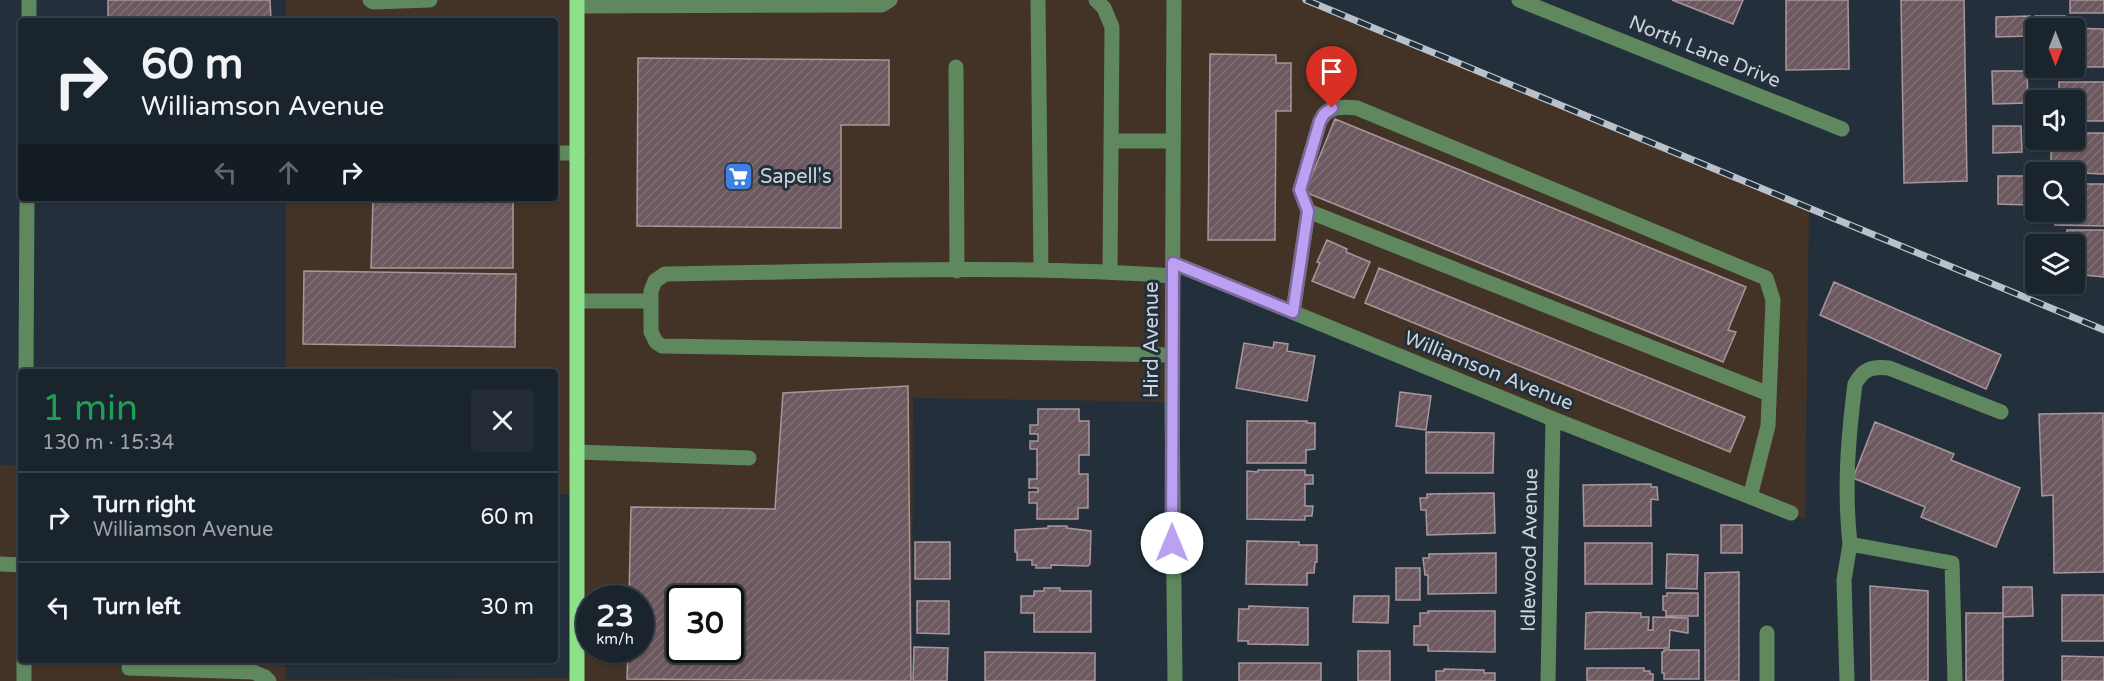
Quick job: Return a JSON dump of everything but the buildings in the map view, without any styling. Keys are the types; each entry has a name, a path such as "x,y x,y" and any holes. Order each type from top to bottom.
{"main road":[{"path":"577,3 577,681"}],"street":[{"path":"29,0 29,18"},
{"path":"370,0 373,2 430,0"},
{"path":"577,3 882,5 890,0"},
{"path":"1038,0 1041,270"},
{"path":"1096,0 1104,8 1112,27 1110,272"},
{"name":"Hird Avenue","path":"1174,0 1172,591 1175,681"},
{"name":"North Lane Drive","path":"1520,0 1842,129"},
{"path":"956,67 957,271"},
{"path":"1293,312 1308,211 1300,190 1320,121 1324,114 1332,108 1344,106 1357,108 1766,278 1773,300 1768,426 1749,497"},
{"path":"1111,141 1173,141"},
{"path":"558,153 577,153"},
{"path":"26,369 27,201"},
{"path":"1308,211 1769,394"},
{"name":"Williamson Avenue","path":"651,301 651,291 655,281 665,274 1173,270 1293,312 1553,419 1791,513"},
{"path":"577,301 651,301 651,332 656,342 662,346 1172,355"},
{"path":"1847,681 1844,580 1850,544 1846,469 1855,384 1861,373 1875,366 1889,368 2001,412"},
{"name":"Idlewood Avenue","path":"1548,681 1553,419"},
{"path":"577,452 750,458"},
{"path":"1850,544 1952,563 1955,681"},
{"path":"0,564 18,565"},
{"path":"1767,633 1767,681"},
{"path":"24,663 24,681"},
{"path":"129,668 253,672 265,677 268,681"}],"shaded area":[{"path":"286,0 1305,0 1809,208 1805,519 1553,419 1173,263 1172,402 913,398 912,681 0,681 0,465 18,465 18,663 285,663 286,680 578,678 578,663 654,663 654,585 578,585 578,494 558,494 558,369 286,369 286,201 558,201 558,18 286,18"}],"railway":[{"path":"1306,0 2104,330"}],"place":[{"name":"Sapell's","path":"739,176"}],"route":[{"path":"1172,543 1173,263 1293,312 1308,211 1300,190 1320,121 1324,114 1332,108"}]}
